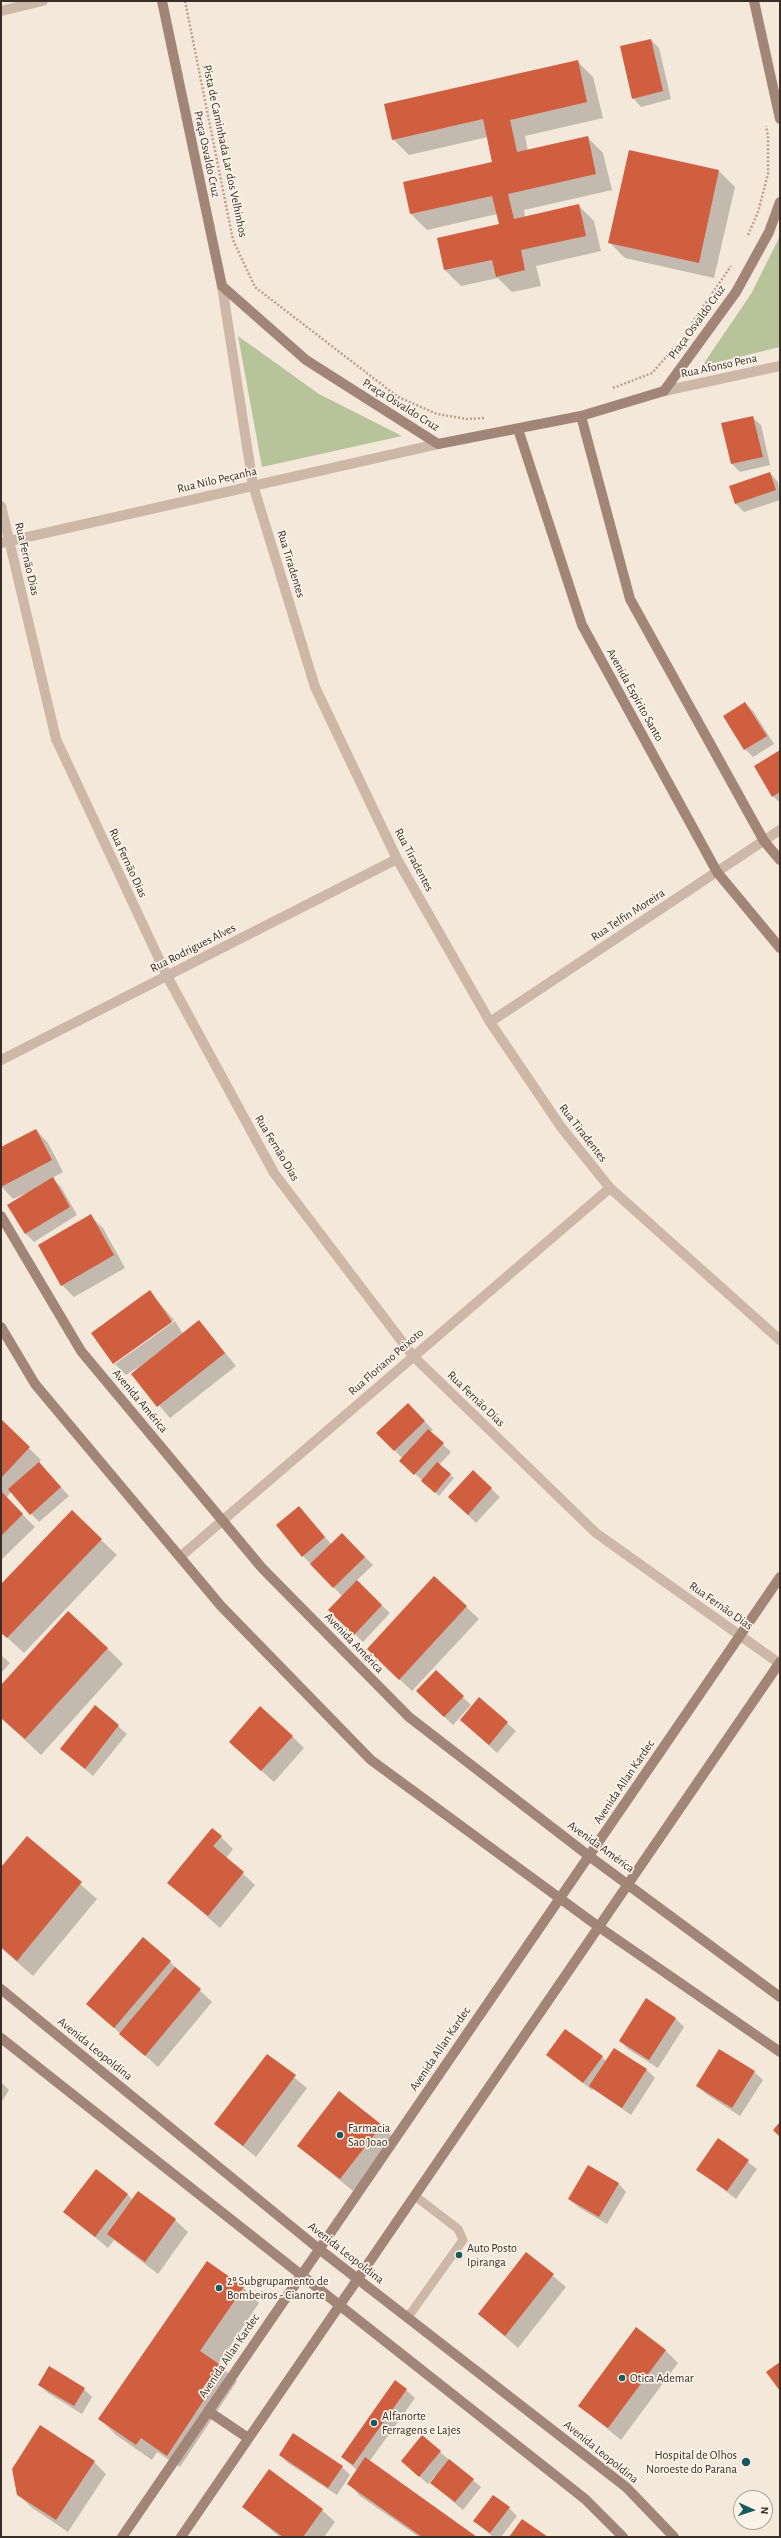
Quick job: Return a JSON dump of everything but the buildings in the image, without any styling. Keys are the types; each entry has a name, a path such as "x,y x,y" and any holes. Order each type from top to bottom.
{"main road":[{"name":"Praça Osvaldo Cruz","path":"162,1 222,286 306,360 438,444 581,416 664,391 736,292 769,232 780,202"},
{"path":"754,1 780,119"},
{"path":"581,416 630,599 764,840 780,860"},
{"name":"Avenida Espírito Santo","path":"518,429 582,625 717,872 780,948"},
{"name":"Avenida América","path":"1,1216 81,1352 262,1568 409,1718 589,1856 629,1883 780,1997"},
{"path":"1,1327 35,1384 221,1606 372,1760 599,1927 780,2052"},
{"name":"Avenida Allan Kardec","path":"122,2537 300,2275 780,1577"},
{"path":"181,2537 780,1663"},
{"name":"Avenida Leopoldina","path":"1,1989 319,2249 626,2486 674,2537"},
{"path":"1,2038 300,2275 340,2304 585,2499 623,2537"},
{"path":"208,2411 248,2438"}],"street":[{"path":"1,11 43,1"},
{"name":"Rua Tiradentes","path":"222,286 253,485 316,687 397,859 490,1022 561,1127 610,1188 701,1272 780,1340"},
{"name":"Rua Afonso Pena","path":"664,391 780,366"},
{"name":"Rua Nilo Peçanha","path":"5,543 253,485 438,444"},
{"name":"Rua Fernão Dias","path":"1,506 5,543 56,739 167,976 274,1173 413,1356 596,1533 780,1663"},
{"name":"Rua Telfin Moreira","path":"490,1022 780,830"},
{"name":"Rua Rodrigues Alves","path":"1,1060 397,859"},
{"name":"Rua Floriano Peixoto","path":"180,1558 222,1519 610,1188"}],"lane":[{"path":"408,2317 463,2240 458,2229 415,2196"}],"path":[{"name":"Pista de Caminhada Lar dos Velhinhos","path":"185,1 234,240 255,288 398,397 437,414 467,419 490,417"},
{"path":"746,239 758,212 768,174 768,137 765,122"},
{"path":"692,324 735,259"},
{"path":"610,389 652,373 678,343"}],"green space":[{"path":"780,236 780,347 702,366 751,294"},
{"path":"238,336 319,394 402,436 262,467"}],"place":[{"name":"Farmacia Sao Joao","path":"340,2135"},
{"name":"Auto Posto Ipiranga","path":"459,2255"},
{"name":"2º Subgrupamento de Bombeiros - Cianorte","path":"219,2288"},
{"name":"Otica Ademar","path":"622,2378"},
{"name":"Alfanorte Ferragens e Lajes","path":"374,2423"},
{"name":"Hospital de Olhos Noroeste do Parana","path":"746,2462"}]}
